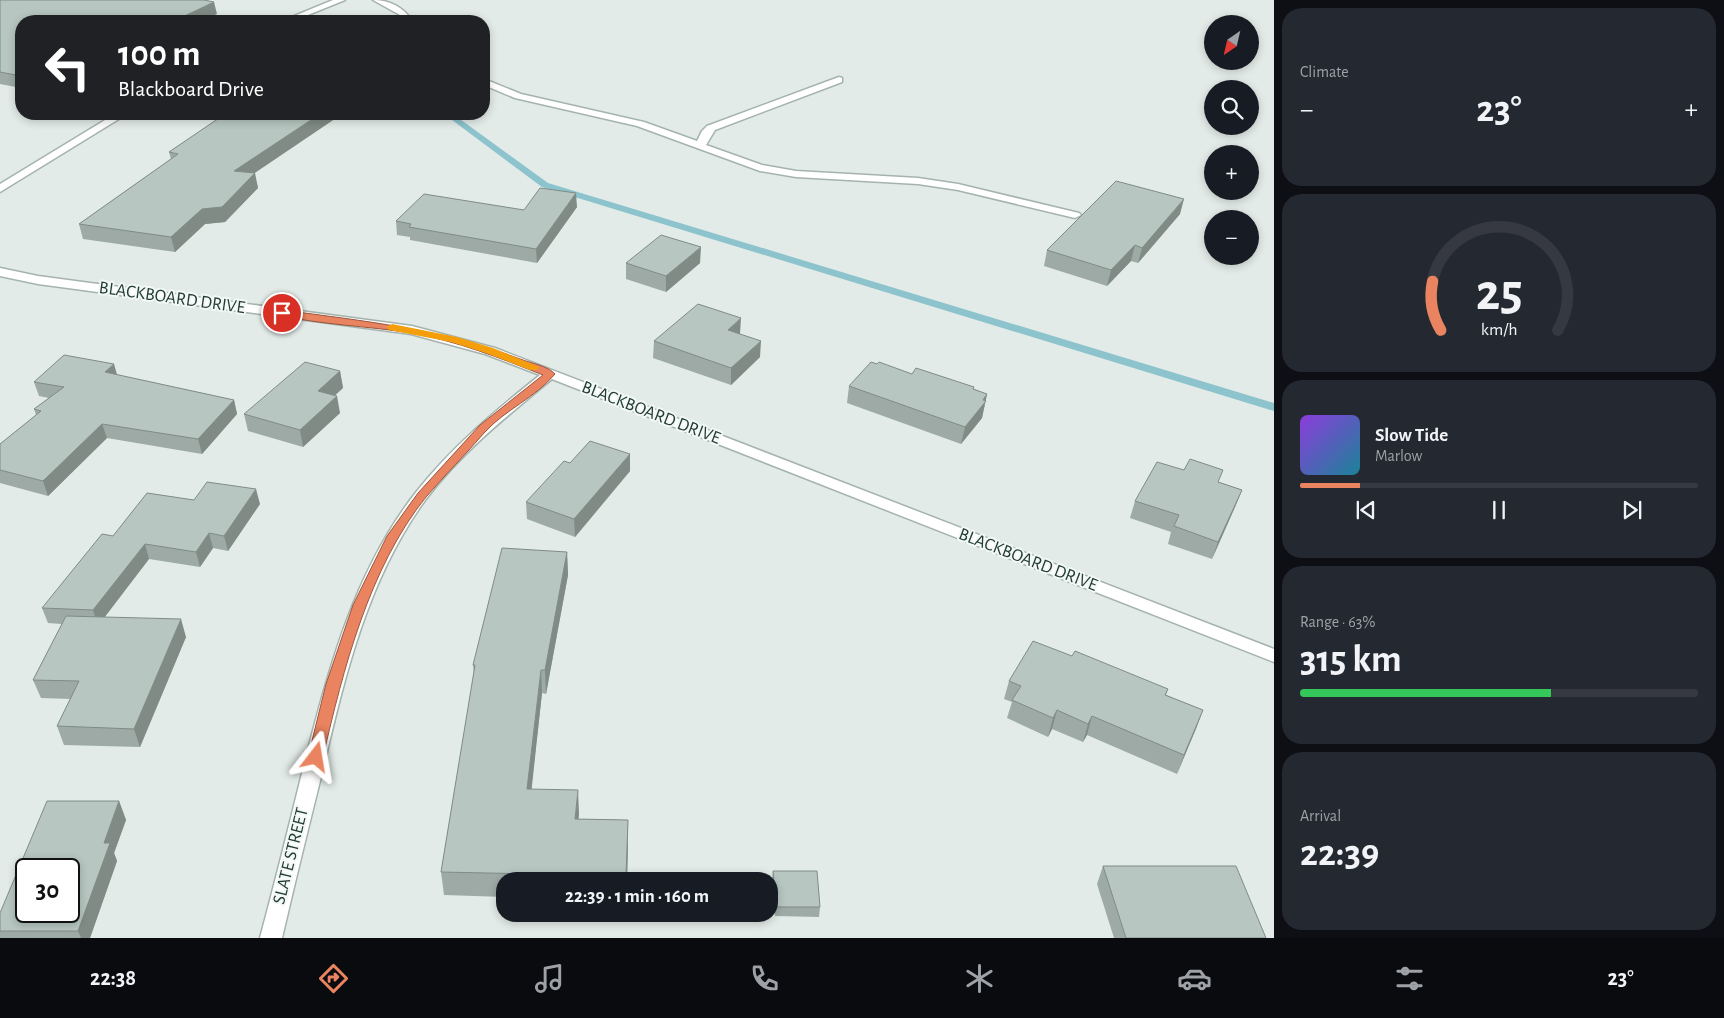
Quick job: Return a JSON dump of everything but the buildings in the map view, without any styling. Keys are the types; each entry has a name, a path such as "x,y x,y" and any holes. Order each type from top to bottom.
{"street":[{"path":"302,15 341,0"},
{"path":"377,0 404,15"},
{"path":"700,146 706,131 711,128 839,80"},
{"path":"490,84 518,96 640,124 760,168 796,174 918,181 958,186 1075,215"},
{"path":"0,189 112,120"},
{"name":"BLACKBOARD DRIVE","path":"0,272 58,282 412,330 490,351 1274,656"},
{"name":"SLATE STREET","path":"271,938 333,684 360,605 394,536 422,495 484,427 550,374"}],"waterway":[{"path":"456,120 545,185 1274,407"}],"slow traffic":[{"path":"392,327 453,340 534,367"}],"route":[{"path":"282,313 412,330 490,351 550,374 484,427 422,495 394,536 360,605 333,684 316,757"}]}
